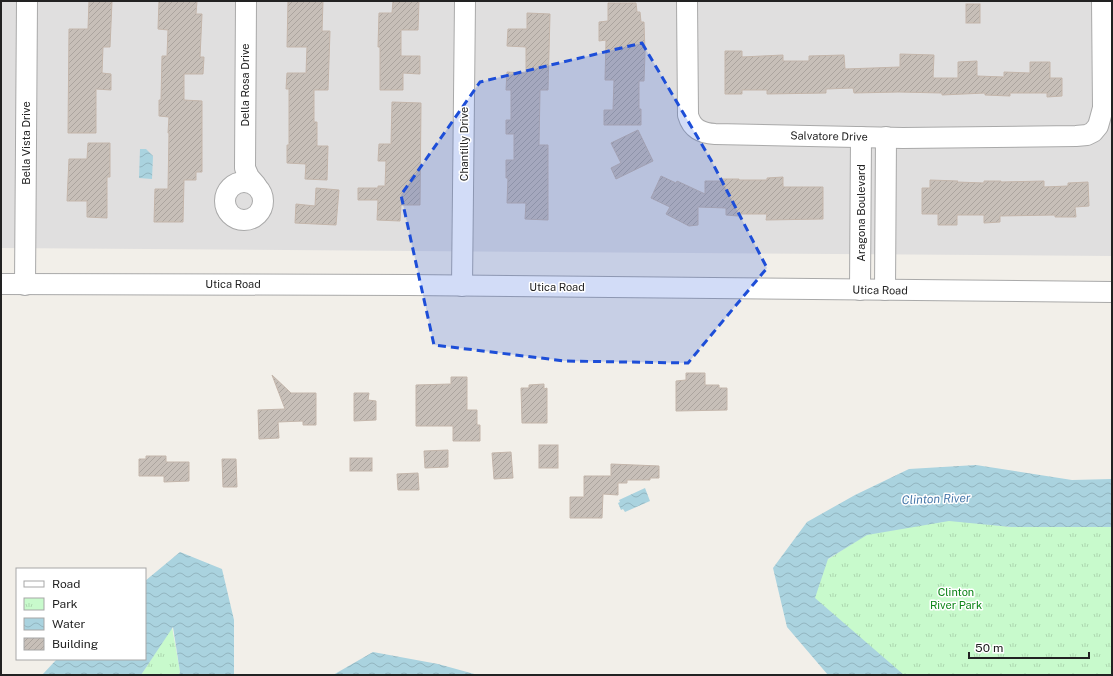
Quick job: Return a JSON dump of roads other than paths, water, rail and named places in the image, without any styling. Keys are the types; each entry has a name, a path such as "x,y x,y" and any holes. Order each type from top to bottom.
{"street":[{"name":"Bella Vista Drive","path":"25,285 27,1"},
{"name":"Della Rosa Drive","path":"245,168 246,1"},
{"name":"Chantilly Drive","path":"462,286 465,1"},
{"name":"Salvatore Drive","path":"687,1 687,107 690,122 695,128 707,133 715,134 861,137 1076,136 1087,135 1093,132 1098,126 1102,108 1102,1"},
{"name":"Aragona Boulevard","path":"860,290 861,137"},
{"path":"885,290 886,137"},
{"path":"245,168 249,177 263,195 264,202 259,213 254,217 242,220 230,215 225,203 227,191 240,177 245,168"},
{"path":"232,186 244,181 256,185"},
{"name":"Utica Road","path":"1,284 462,286 1112,292"}],"water":[{"path":"140,149 146,149 153,156 152,179 139,178"},
{"name":"Clinton River","path":"976,465 1072,480 1112,479 1112,527 1011,527 949,521 867,535 828,559 815,598 904,675 828,675 787,627 773,568 807,522 855,495 909,469"},
{"path":"645,488 650,501 625,512 623,509 621,510 618,503 620,502 619,500"},
{"path":"180,552 222,569 234,620 234,675 179,675 180,672 173,627 141,675 42,675 56,660 146,660 146,580"},
{"path":"373,652 438,664 478,675 333,675"}],"park label":[{"name":"Clinton River Park","path":"956,598"}]}
